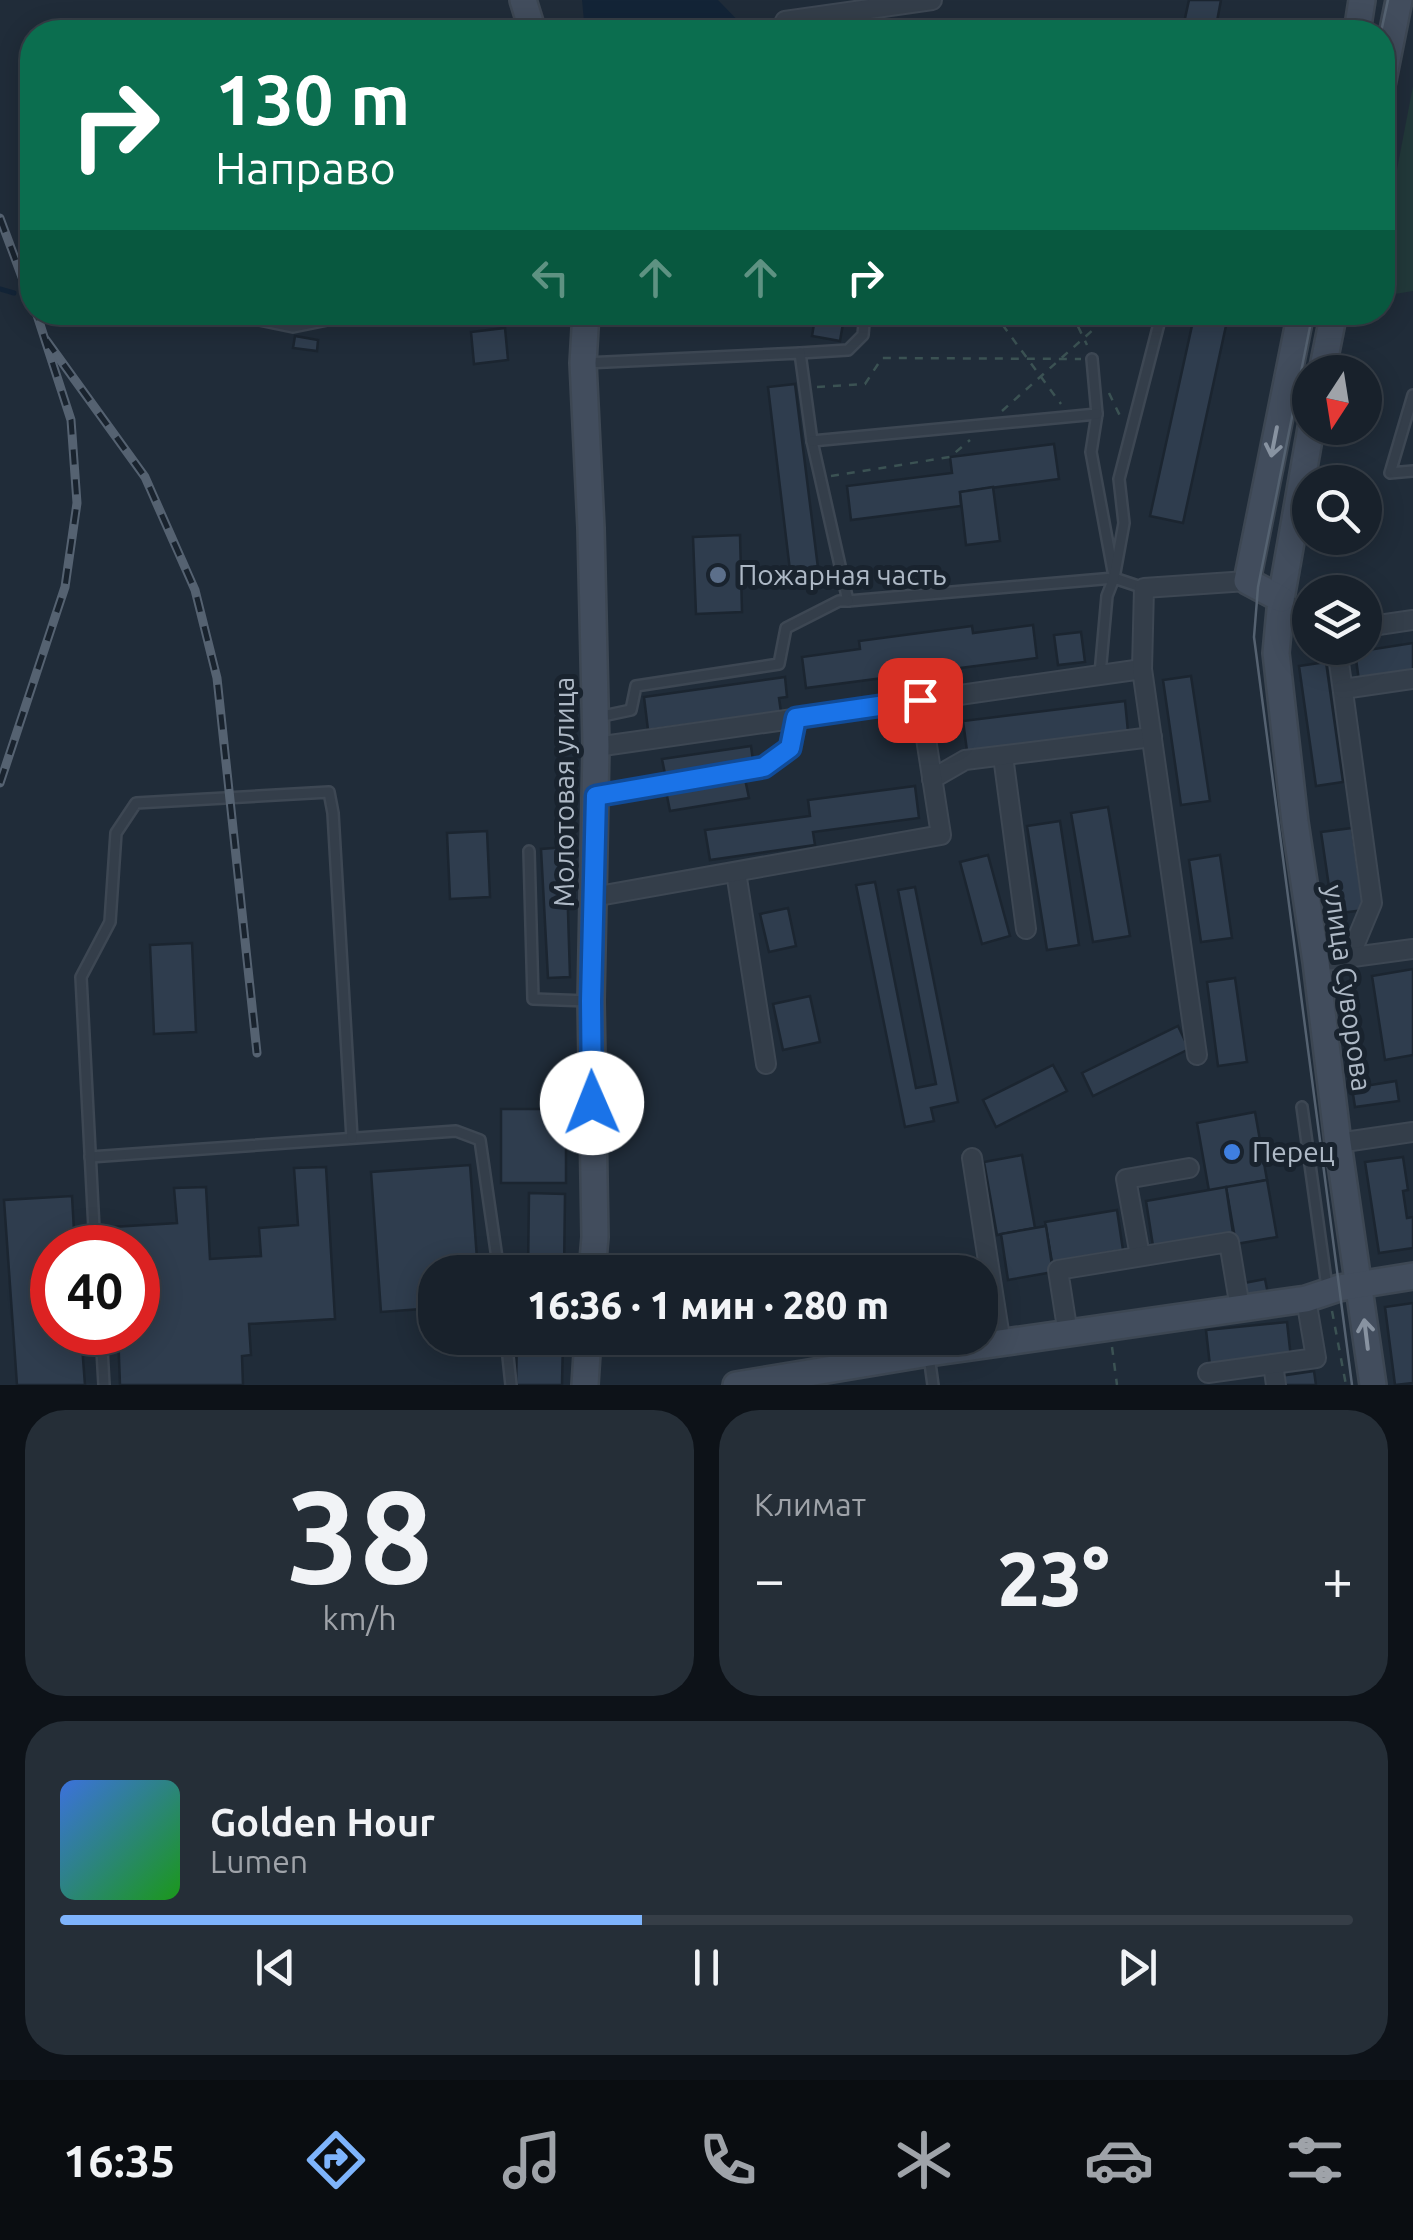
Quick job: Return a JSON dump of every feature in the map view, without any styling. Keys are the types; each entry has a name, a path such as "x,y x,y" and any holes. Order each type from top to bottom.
{"street":[{"path":"793,20 932,0"},
{"path":"1395,29 1413,48"},
{"name":"Молотовая улица","path":"585,325 583,363 596,718 591,1001 593,1255"},
{"path":"1247,581 1298,325"},
{"path":"1325,355 1331,325"},
{"name":"улица Суворова","path":"1308,445 1281,599 1276,653 1295,822 1373,1385"},
{"path":"1197,1055 1142,669 1144,588 1247,581 1292,607"},
{"path":"1382,625 1413,620"},
{"path":"1339,665 1372,903 1350,958"},
{"path":"596,747 1142,669"},
{"path":"1343,689 1413,679"},
{"path":"594,898 941,835 920,700"},
{"path":"932,779 965,760 1152,736"},
{"path":"1003,756 1026,929"},
{"path":"736,872 766,1064"},
{"path":"1316,962 1413,949"},
{"path":"1338,1142 1413,1132"},
{"path":"972,1158 1001,1344"},
{"path":"1140,1256 1126,1179 1189,1168"},
{"path":"1068,1334 1058,1270 1229,1242 1240,1308"},
{"path":"998,1344 1240,1308 1413,1276"},
{"path":"1208,1373 1316,1358 1317,1294"},
{"path":"585,1385 587,1355"},
{"path":"736,1385 923,1355"},
{"path":"1273,1364 1276,1385"}],"lane":[{"path":"583,363 848,350 863,335 864,325"},
{"path":"1100,674 1106,596 1114,578 1124,524 1119,479 1159,325"},
{"path":"800,353 812,441 848,601"},
{"path":"1092,358 1098,414 1091,452 1114,578"},
{"path":"1413,396 1390,473 1413,471"},
{"path":"812,441 1098,414"},
{"path":"596,718 631,710 636,686 778,664 786,628 838,600 1114,578 1144,588"},
{"path":"596,796 764,767 790,748 796,718"},
{"path":"94,1225 81,977 110,922 116,833 136,803 329,792 352,1138"},
{"path":"529,851 533,999 591,1001"},
{"path":"1302,1107 1317,1294"},
{"path":"90,1157 456,1131 480,1140 496,1255"},
{"path":"102,1355 104,1385"},
{"path":"508,1355 511,1385"},
{"path":"929,1355 933,1385"}],"path":[{"path":"1003,325 1071,417"},
{"path":"805,388 864,384 882,358 1092,358"},
{"path":"1317,1294 1346,1385"},
{"path":"1109,1328 1116,1385"}],"green space":[{"path":"1413,86 1413,291 1395,294 1395,180"}],"water":[{"path":"582,0 718,0 737,20 584,20"}],"building":[{"path":"1189,0 1221,0 1217,20 1185,20"},
{"path":"814,325 843,325 840,341 812,336"},
{"path":"1192,325 1226,325 1183,523 1150,516"},
{"path":"505,328 508,360 474,364 471,332"},
{"path":"295,336 318,340 317,351 293,348"},
{"path":"795,384 819,576 791,579 768,387"},
{"path":"1054,444 1059,479 960,492 961,506 851,520 847,486 952,473 950,457"},
{"path":"993,487 1000,541 966,545 960,492"},
{"name":"Пожарная часть","path":"740,535 742,612 696,614 693,537"},
{"path":"1033,625 1037,658 806,688 802,657 860,649 859,641 972,626 973,633"},
{"path":"1081,632 1085,662 1058,665 1054,635"},
{"path":"1413,643 1413,674 1359,681 1357,665 1382,665 1382,648"},
{"path":"1326,665 1343,782 1316,786 1299,666"},
{"path":"1191,676 1210,801 1181,805 1163,680"},
{"path":"785,677 787,697 779,698 781,712 648,730 644,697"},
{"path":"1125,701 1128,732 967,751 963,721"},
{"path":"751,746 753,761 665,774 662,759"},
{"path":"745,779 749,798 670,811 666,791"},
{"path":"915,786 919,818 813,832 815,845 710,860 705,830 810,816 808,800"},
{"path":"1108,807 1130,936 1093,942 1071,813"},
{"path":"1060,821 1079,945 1047,950 1027,826"},
{"path":"1352,828 1364,910 1333,914 1321,832"},
{"path":"487,831 490,897 450,899 447,833"},
{"path":"566,847 570,977 548,978 541,849"},
{"path":"988,855 1010,936 982,944 960,862"},
{"path":"1220,855 1232,938 1201,942 1189,860"},
{"path":"875,882 916,1088 936,1084 898,890 915,887 958,1102 931,1108 934,1121 905,1127 856,885"},
{"path":"788,908 796,946 769,952 760,914"},
{"path":"192,943 196,1032 154,1034 150,945"},
{"path":"1413,969 1413,1055 1385,1060 1372,976"},
{"path":"1235,978 1247,1062 1218,1066 1207,982"},
{"path":"810,996 820,1042 783,1050 773,1004"},
{"path":"1178,1026 1189,1049 1093,1096 1082,1073"},
{"path":"1053,1065 1067,1091 996,1127 983,1100"},
{"path":"1396,1081 1399,1101 1355,1107 1352,1088"},
{"path":"501,1109 566,1109 566,1183 501,1183"},
{"name":"Перец","path":"1255,1112 1267,1180 1209,1191 1197,1123"},
{"path":"1022,1155 1035,1228 997,1235 984,1162"},
{"path":"1403,1157 1408,1190 1403,1191 1407,1218 1413,1217 1413,1248 1379,1253 1365,1162"},
{"path":"470,1165 477,1255 418,1255 418,1309 381,1312 371,1172"},
{"path":"326,1167 335,1319 249,1324 251,1355 242,1356 243,1385 120,1385 119,1355 160,1355 160,1225 144,1225 177,1223 174,1188 206,1187 210,1259 261,1256 259,1228 298,1225 294,1168"},
{"path":"1267,1180 1277,1237 1236,1244 1226,1187"},
{"path":"1226,1187 1233,1233 1153,1246 1146,1201"},
{"path":"529,1193 565,1194 564,1255 528,1255"},
{"path":"72,1196 74,1225 30,1225 30,1355 83,1355 85,1385 17,1385 4,1200"},
{"path":"1117,1210 1123,1250 1052,1262 1045,1222"},
{"path":"1046,1226 1053,1272 1008,1280 1001,1234"},
{"path":"1265,1279 1269,1299 1243,1304 1239,1284"},
{"path":"1413,1303 1413,1383 1395,1385 1385,1307"},
{"path":"1287,1322 1291,1358 1210,1366 1206,1330"},
{"path":"517,1355 563,1355 562,1385 516,1385"},
{"path":"1314,1371 1316,1385 1282,1385 1280,1376"}],"waterway":[{"path":"0,289 14,293"}],"tram line":[{"path":"1384,20 1388,0"},
{"path":"1310,325 1258,587 1254,637 1352,1385"}],"railway":[{"path":"0,218 20,272"},
{"path":"0,783 65,587 77,503 71,420 40,325"},
{"path":"46,340 145,477 195,590 217,678 257,1053"}],"place":[{"name":"Пожарная часть","path":"718,575"},
{"name":"Перец","path":"1232,1152"}],"route":[{"path":"592,1103 596,796 764,767 790,748 796,718 920,700"}]}
